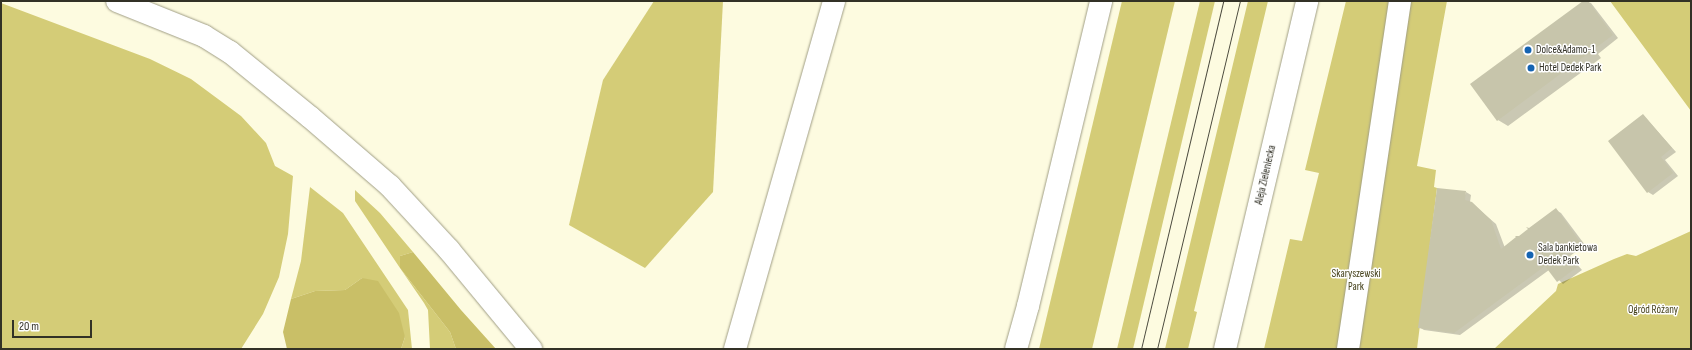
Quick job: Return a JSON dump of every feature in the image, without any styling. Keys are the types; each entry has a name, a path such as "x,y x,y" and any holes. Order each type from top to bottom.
{"street":[{"path":"117,1 204,36 230,52 310,117 390,186 449,250 531,349"},
{"path":"735,349 834,1"},
{"path":"1016,349 1028,306 1101,1"},
{"name":"Aleja Zieleniecka","path":"1225,349 1307,1"},
{"path":"1348,349 1400,1"}],"green space":[{"path":"654,1 723,1 713,192 645,268 569,225 603,80"},
{"path":"1122,1 1175,1 1092,349 1039,349"},
{"path":"1200,1 1215,1 1133,349 1117,349"},
{"path":"1248,1 1268,1 1194,311 1197,312 1188,349 1165,349"},
{"name":"Skaryszewski Park","path":"1346,1 1447,1 1417,166 1436,170 1434,187 1437,188 1417,349 1264,349 1290,239 1302,241 1319,173 1305,170"},
{"path":"1610,1 1691,1 1691,111 1638,39"},
{"path":"1,3 150,59 191,79 241,116 266,143 275,166 293,176 288,234 279,277 263,314 241,349 1,349"},
{"path":"310,187 343,213 408,310 412,349 401,349 405,337 362,278 345,290 315,291 291,299 301,261"},
{"path":"355,190 380,213 413,252 400,256 400,268 355,201"},
{"name":"Ogród Różany","path":"1691,231 1691,349 1494,349 1556,291 1558,284 1627,254 1636,256"},
{"path":"400,268 450,332 456,349 430,349 428,310"}],"shaded area":[{"path":"413,252 461,310 496,349 456,349 450,332 400,268 400,256"},
{"path":"362,278 378,281 399,313 405,337 401,349 287,349 283,332 291,299 315,291 345,290"}],"building":[{"name":"Hotel Dedek Park","path":"1583,1 1588,1 1613,35 1497,121 1470,84"},
{"path":"1643,114 1672,148 1661,157 1673,173 1647,193 1608,141"},
{"path":"1437,188 1466,191 1465,200 1472,202 1491,220 1501,249 1516,237 1515,236 1519,236 1528,229 1526,227 1529,228 1556,208 1580,242 1565,253 1577,267 1557,282 1545,266 1454,333 1418,328"}],"tram line":[{"path":"1141,349 1223,1"},
{"path":"1157,349 1240,1"}],"place":[{"name":"Dolce&Adamo-1","path":"1528,50"},
{"name":"Hotel Dedek Park","path":"1531,68"},
{"name":"Sala bankietowa Dedek Park","path":"1530,255"}]}
